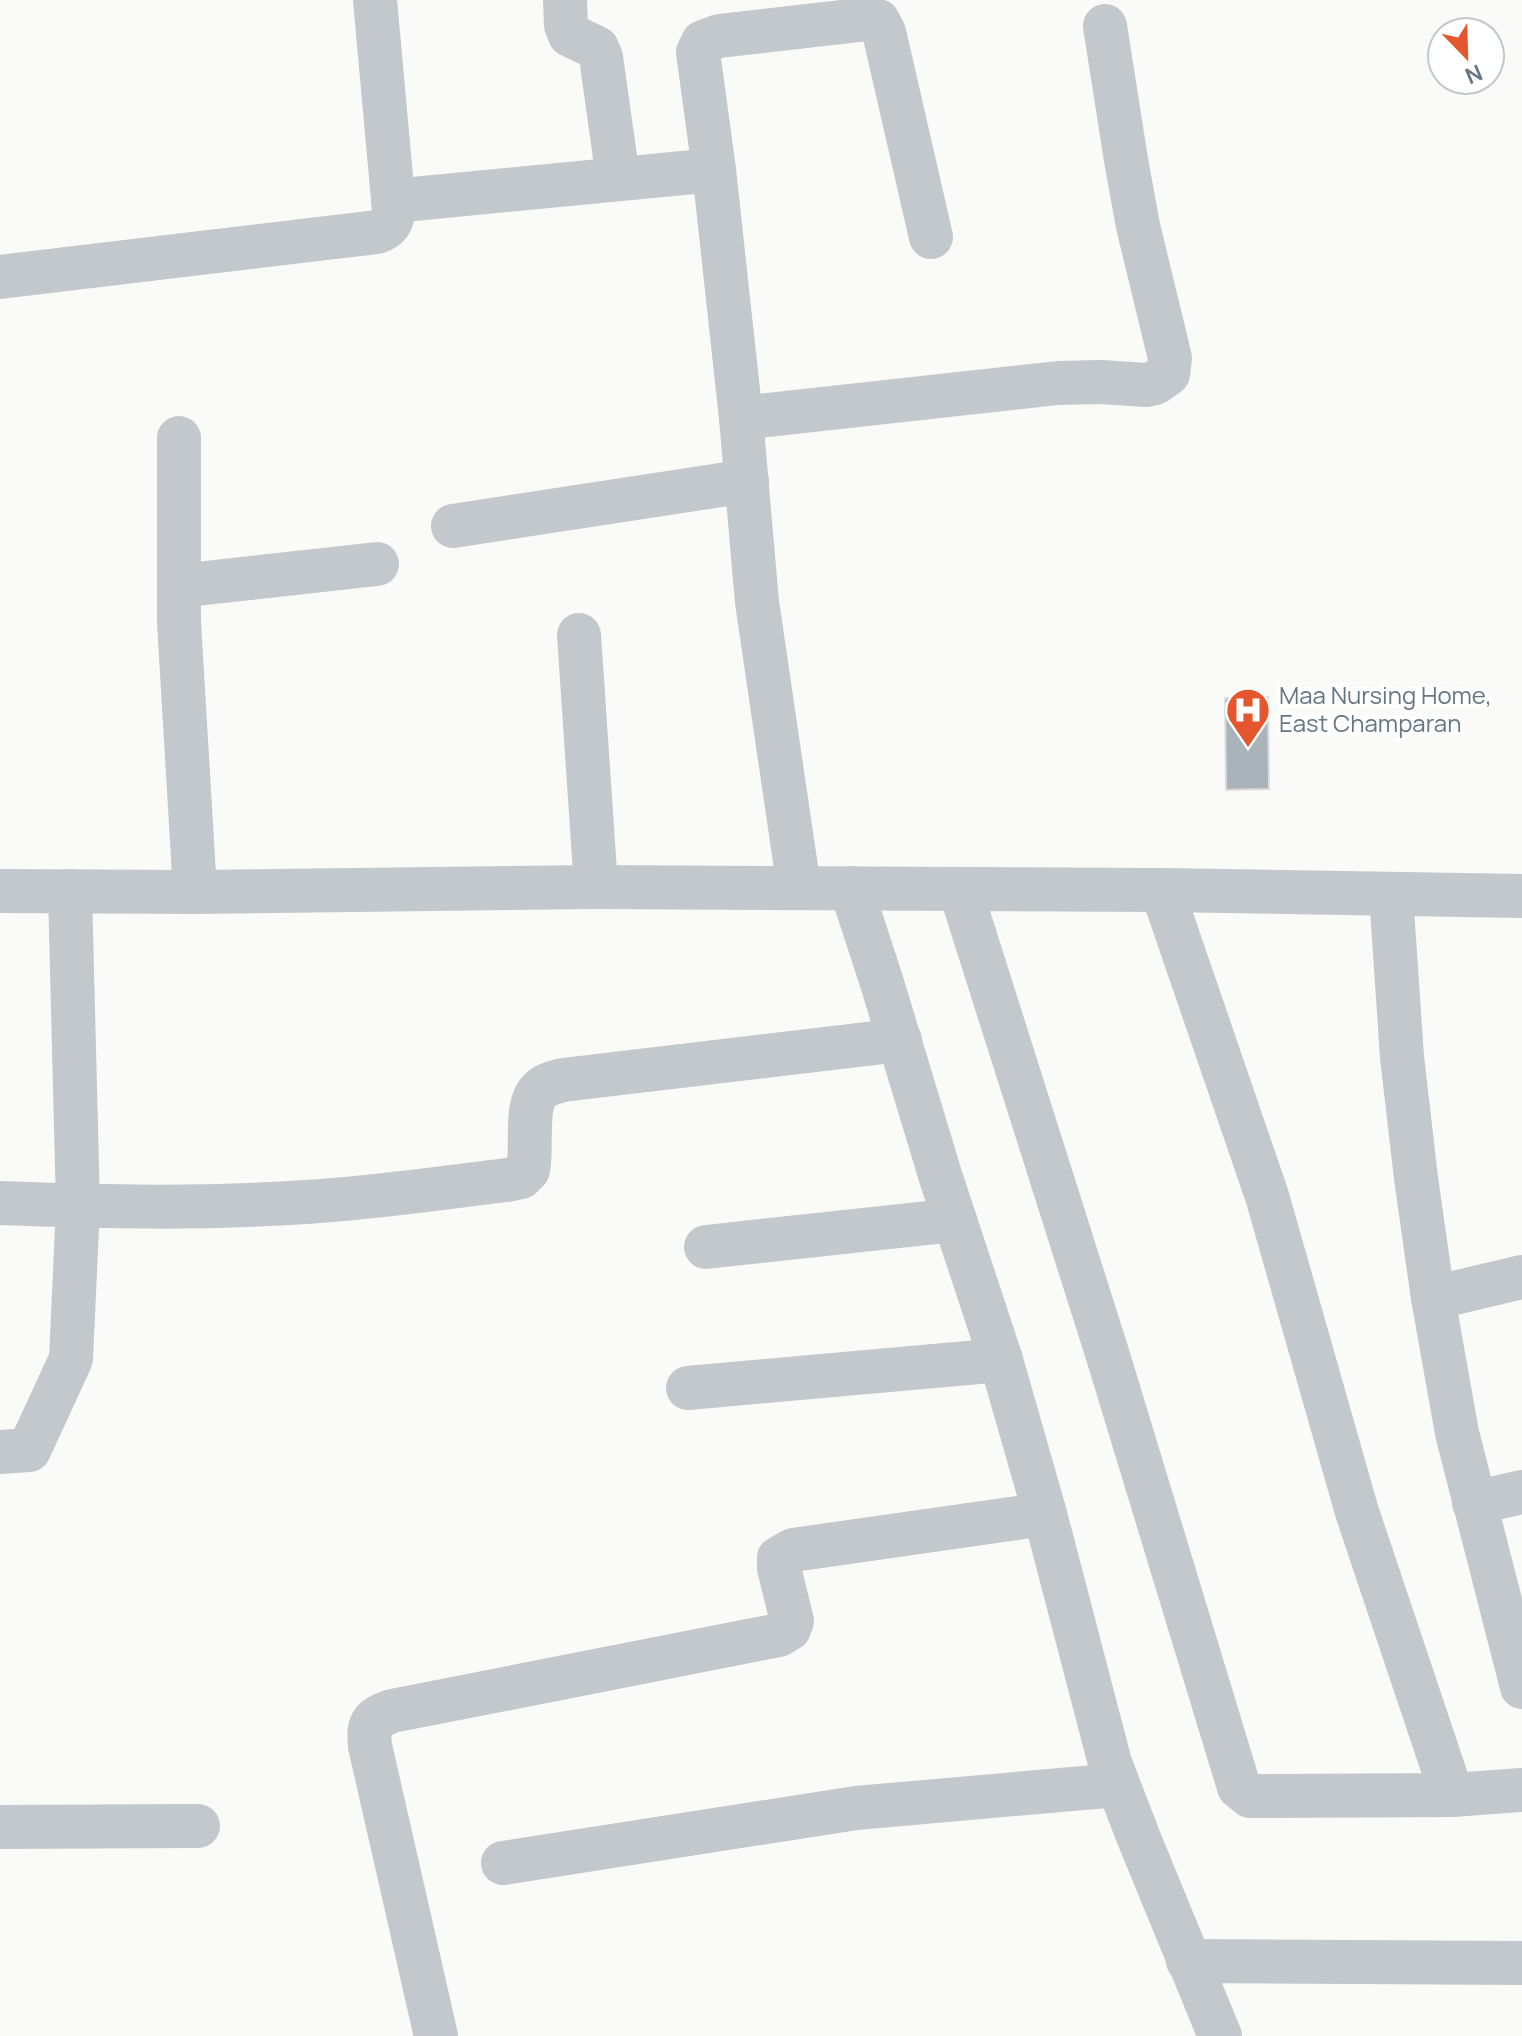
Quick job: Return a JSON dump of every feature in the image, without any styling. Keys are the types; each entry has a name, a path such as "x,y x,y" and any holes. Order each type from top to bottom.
{"street":[{"path":"0,277 385,229 393,219 393,201 375,0"},
{"path":"565,0 566,25 570,35 597,48 601,57 618,178"},
{"path":"799,888 757,602 741,418 698,52 703,42 719,36 878,21 884,32 931,237"},
{"path":"741,418 1058,383 1146,385 1168,374 1170,358 1138,226 1105,26"},
{"path":"393,201 714,170"},
{"path":"179,438 183,706 195,892"},
{"path":"453,526 747,481"},
{"path":"179,586 377,564"},
{"path":"579,635 596,887"},
{"path":"0,891 596,887 1162,890 1522,896"},
{"path":"851,888 1001,1360 1110,1763 1220,2036"},
{"path":"960,889 1108,1356 1239,1787 1250,1796 1452,1795 1522,1790"},
{"path":"1162,890 1267,1196 1357,1512 1452,1795"},
{"path":"0,1452 29,1450 71,1359 78,1206 70,891"},
{"path":"1391,894 1402,1057 1433,1298 1457,1433 1474,1503 1511,1598 1522,1687"},
{"path":"0,1203 258,1205 515,1179 525,1174 530,1163 533,1100 543,1087 551,1083 900,1040"},
{"path":"706,1247 955,1220"},
{"path":"1433,1298 1522,1277"},
{"path":"688,1388 1001,1360"},
{"path":"1474,1503 1522,1492"},
{"path":"436,2036 370,1746 370,1727 374,1719 392,1711 779,1635 789,1629 792,1621 779,1558 793,1550 1045,1514"},
{"path":"503,1863 856,1808 1118,1785"},
{"path":"0,1827 198,1826"},
{"path":"1188,1961 1522,1963"}],"building":[{"path":"1268,697 1269,789 1226,790 1225,698"}],"place":[{"name":"Maa Nursing Home, East Champaran","path":"1248,749"}]}
